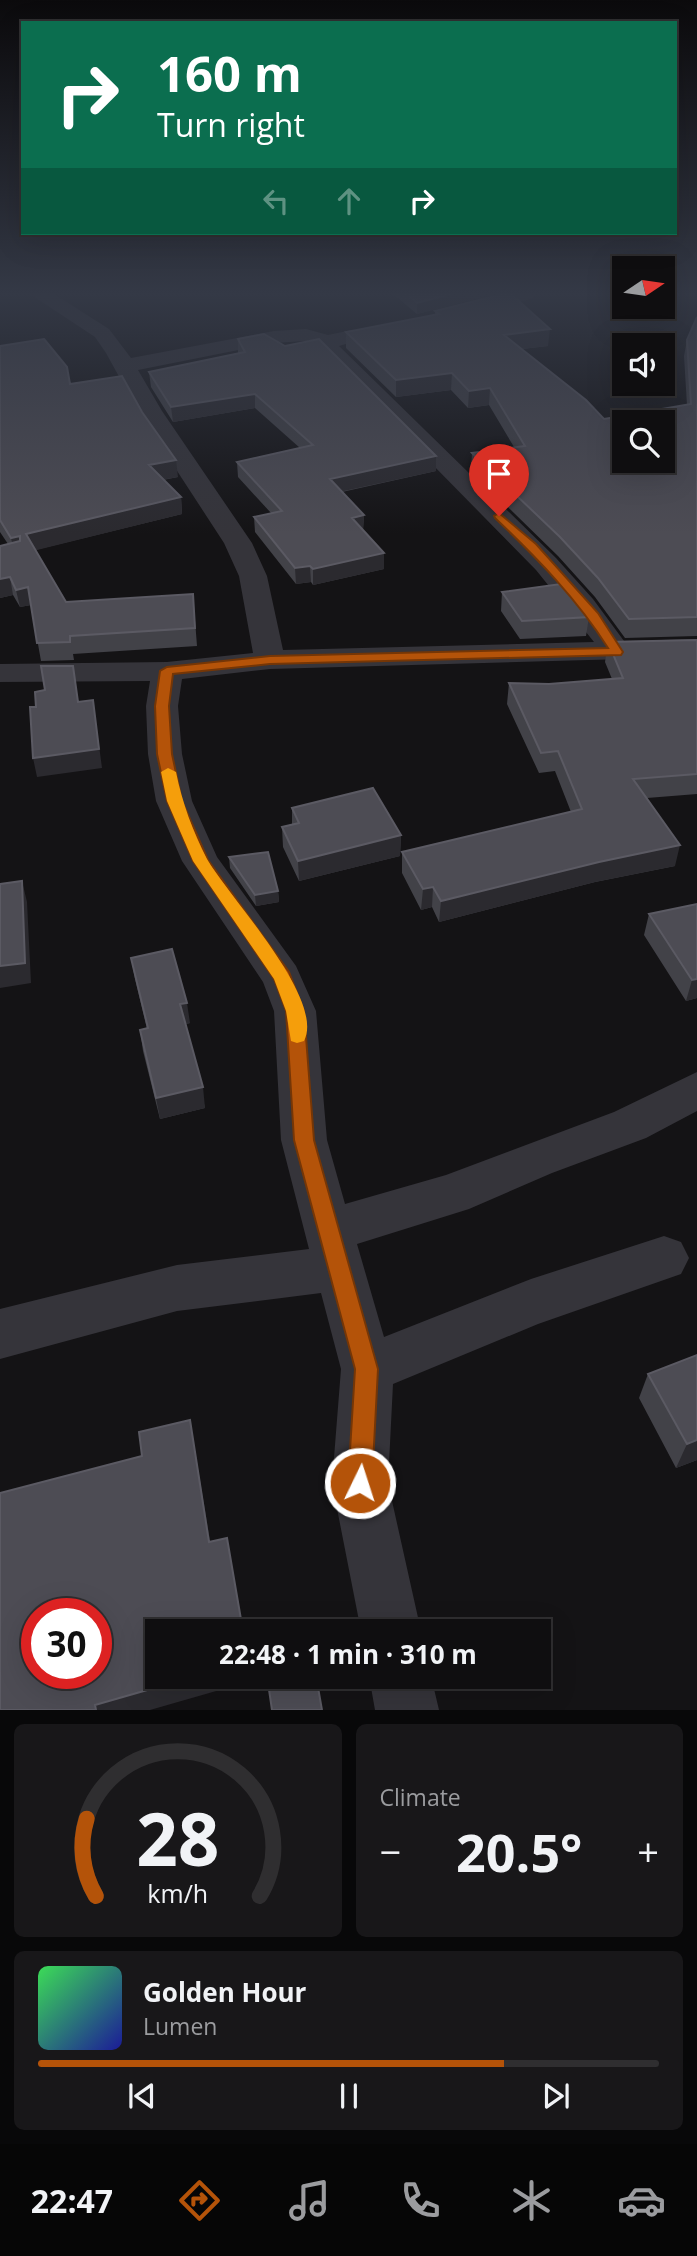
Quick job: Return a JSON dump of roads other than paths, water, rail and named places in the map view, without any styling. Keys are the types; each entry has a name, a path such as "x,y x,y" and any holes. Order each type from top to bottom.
{"street":[{"path":"129,374 150,411 238,543 253,576 270,660"},
{"path":"355,374 532,546 594,616 617,652"},
{"path":"2,667 167,671 270,660 697,648"},
{"path":"167,671 162,706 164,742 174,801 201,861 282,977 295,1011 304,1140 367,1369 360,1483 388,1619"},
{"path":"0,1334 334,1250 452,1194 536,1159 630,1125 697,1090"},
{"path":"367,1369 531,1303 664,1258"},
{"path":"403,1689 407,1710"}]}
